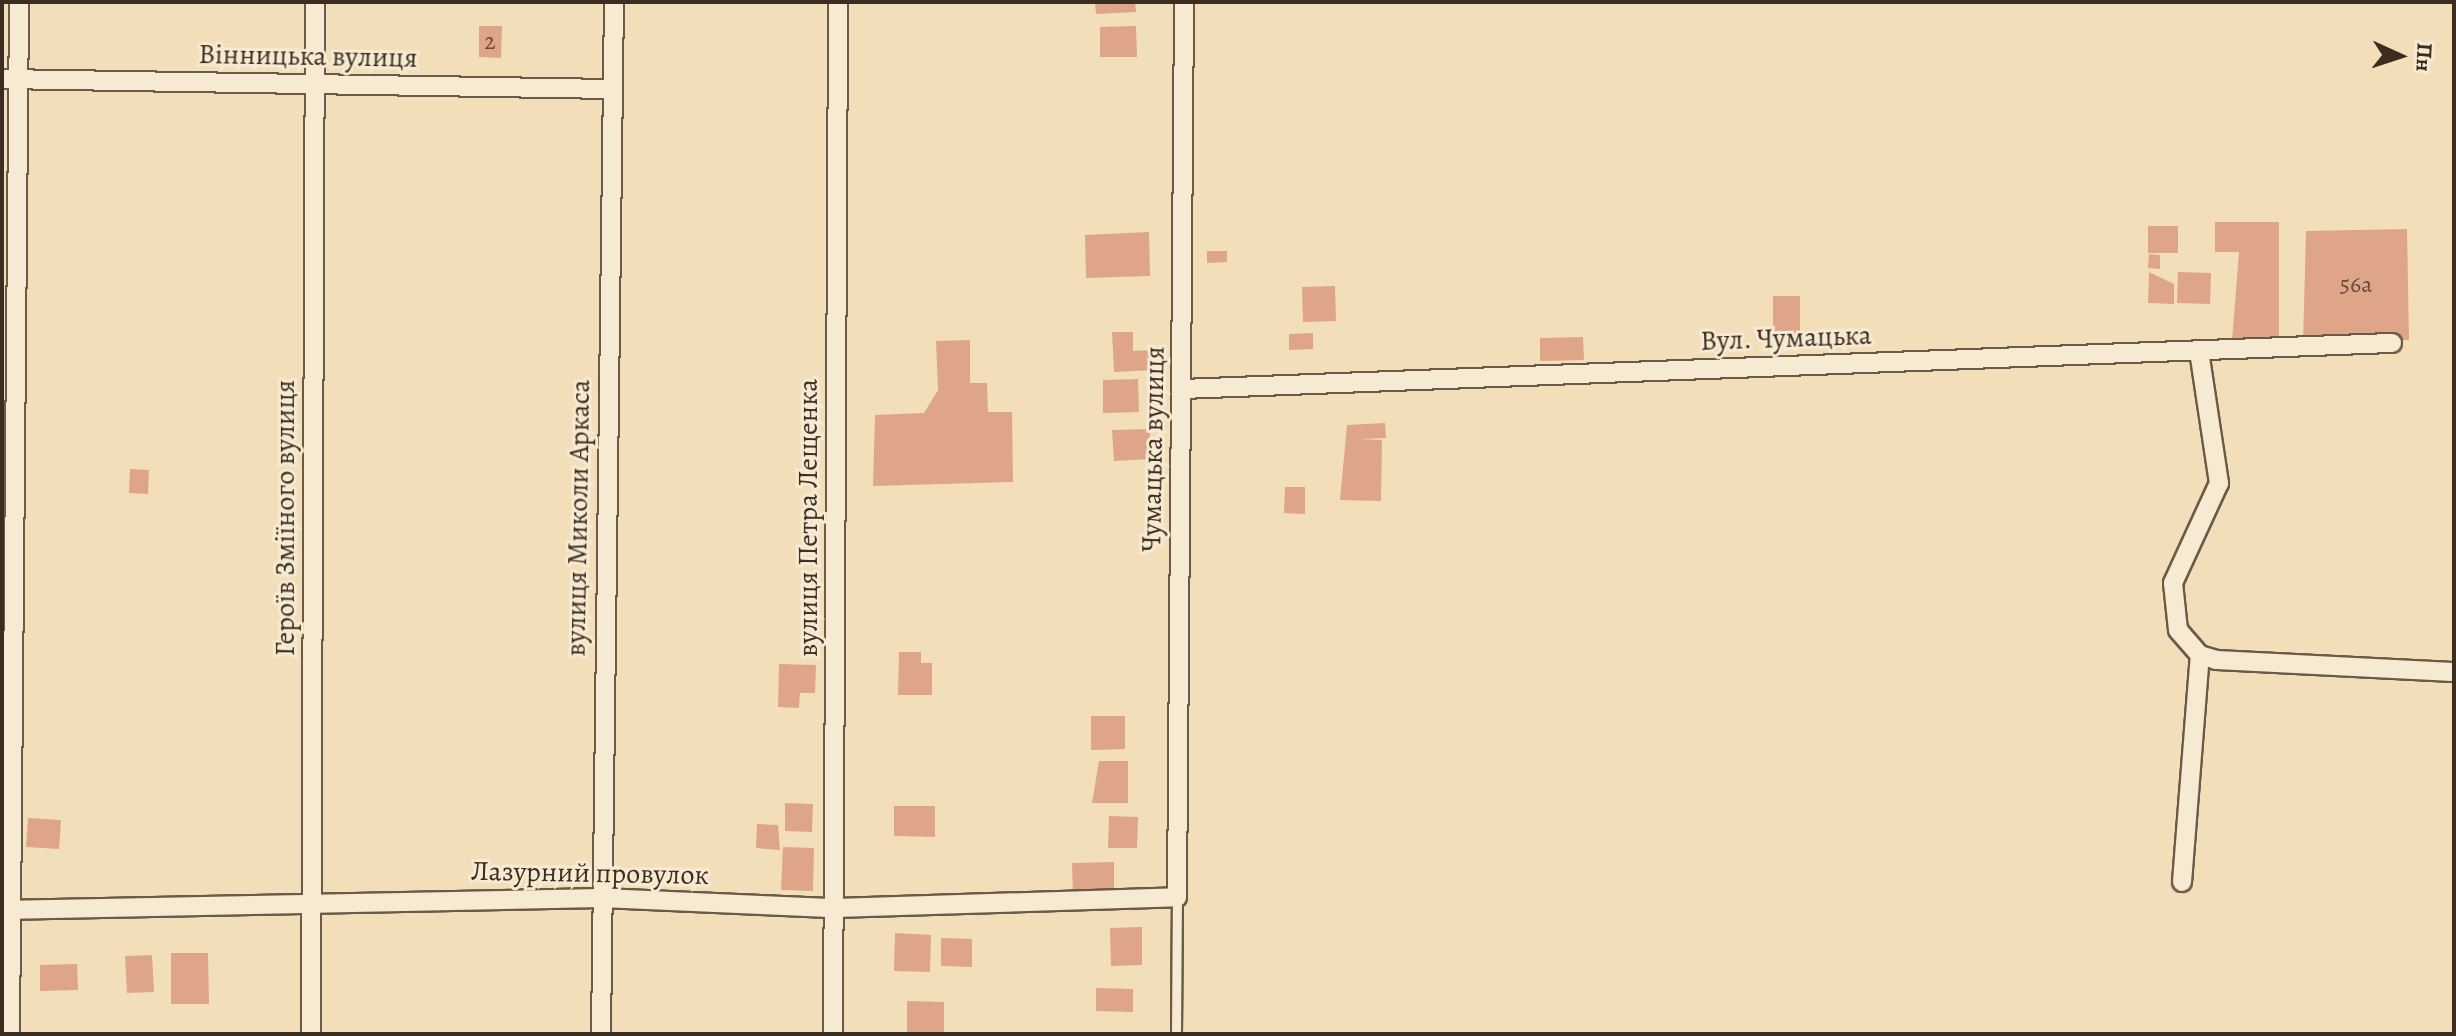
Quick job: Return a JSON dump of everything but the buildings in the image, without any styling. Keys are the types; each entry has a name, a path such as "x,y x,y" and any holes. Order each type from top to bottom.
{"street":[{"path":"10,1034 7,761 10,80 19,2"},
{"name":"Героїв Зміїного вулиця","path":"311,1034 315,2"},
{"name":"вулиця Миколи Аркаса","path":"601,1034 614,2"},
{"name":"вулиця Петра Лещенка","path":"833,1034 838,2"},
{"name":"Чумацька вулиця","path":"1177,897 1184,2"},
{"name":"Вінницька вулиця","path":"10,80 613,89"},
{"name":"Вул. Чумацька","path":"1182,389 2392,343"},
{"path":"2199,351 2219,483 2173,583 2178,630 2200,655 2454,672"},
{"path":"2182,882 2200,655"},
{"name":"Лазурний провулок","path":"7,910 311,901 602,898 835,908 1177,897"}],"lane":[{"path":"1176,1034 1177,897"}]}
